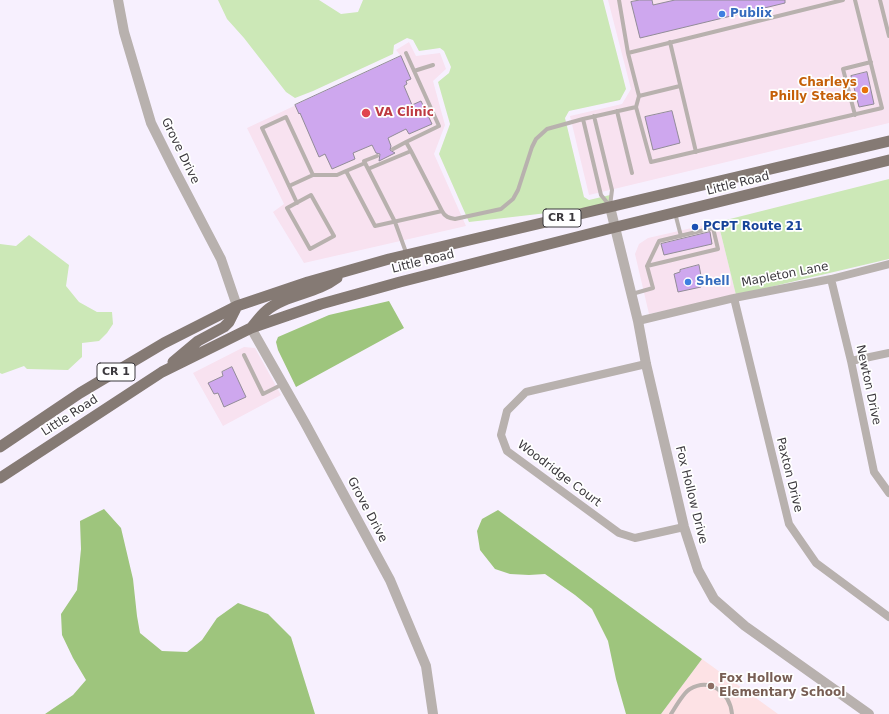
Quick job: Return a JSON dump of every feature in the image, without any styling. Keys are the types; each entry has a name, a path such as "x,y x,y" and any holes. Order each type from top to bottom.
{"main road":[{"name":"Little Road","path":"0,447 80,393 164,344 237,306 308,282 407,255 889,141"},
{"name":"Little Road","path":"0,478 97,413 162,372 251,328 321,304 393,284 675,212 889,160"},
{"path":"251,328 265,311 275,304 334,281 349,270"},
{"path":"162,372 198,341 224,327 229,322 237,306"}],"street":[{"name":"Grove Drive","path":"118,0 124,32 151,123 172,167 221,259 237,306"},
{"name":"Fox Hollow Drive","path":"610,207 632,294 646,364 684,527 698,570 714,599 745,626 869,714"},
{"name":"Mapleton Lane","path":"638,321 889,264"},
{"name":"Newton Drive","path":"831,278 851,362 874,472 889,493"},
{"name":"Paxton Drive","path":"734,298 789,524 816,563 889,617"},
{"name":"Grove Drive","path":"251,328 390,580 426,666 433,714"},
{"path":"851,362 889,353"},
{"name":"Woodridge Court","path":"646,364 526,392 507,411 500,435 507,450 619,533 635,538 684,527"}],"lane":[{"path":"619,0 628,53 639,96 636,107 650,162 882,108 855,0"},
{"path":"628,53 843,0"},
{"path":"880,0 889,36"},
{"path":"670,42 696,152"},
{"path":"393,149 439,126 406,53"},
{"path":"855,115 843,69 871,62"},
{"path":"414,71 433,65"},
{"path":"639,96 680,86"},
{"path":"406,142 444,215 455,219 501,209 513,199 518,190 536,139 553,126 636,107"},
{"path":"617,111 632,172"},
{"path":"594,116 612,190 610,207"},
{"path":"297,203 262,128 286,117 313,175"},
{"path":"583,119 601,195 610,207"},
{"path":"368,169 411,151"},
{"path":"289,186 313,175 337,175 377,156"},
{"path":"364,162 395,222 407,255"},
{"path":"346,171 375,226 442,211"},
{"path":"311,195 334,236 310,249 287,208 297,203 311,195"},
{"path":"675,212 681,236"},
{"path":"632,294 653,288 647,266 659,241 713,228 718,249 647,266"},
{"path":"244,355 263,394 283,384"},
{"path":"671,714 688,690 699,686 710,686 718,689 727,698 732,707 732,714"}],"shaded area":[{"path":"608,0 889,0 889,123 589,195 570,116 622,104 631,89"},
{"path":"409,42 416,56 440,53 446,69 433,81 445,125 434,154 466,226 304,263 273,212 284,204 247,128 401,56 396,50"},
{"path":"718,222 736,295 649,314 635,254 639,244 648,238"},
{"path":"244,347 255,348 281,395 223,426 193,373"},
{"name":"Fox Hollow Elementary School","path":"702,659 778,714 661,714"}],"green space":[{"path":"218,0 319,0 341,14 358,12 363,0 603,0 626,89 620,100 569,111 565,118 584,197 589,200 610,195 612,201 582,209 469,222 439,154 450,124 438,82 449,73 451,67 444,51 440,48 419,51 413,40 407,38 394,45 393,54 295,98 286,92 244,38 227,19"},
{"path":"889,179 889,259 736,295 718,222"},
{"path":"29,235 69,265 66,286 79,302 97,312 112,312 113,324 99,341 82,343 82,357 68,370 27,369 24,366 2,374 0,373 0,244 16,246"},
{"path":"389,301 404,328 296,387 278,350 276,342 278,337 329,315"},
{"path":"104,509 121,528 133,579 140,633 162,651 187,652 202,640 217,618 238,603 268,614 291,637 315,714 45,714 73,695 86,680 62,635 61,614 77,590 81,549 80,521"},
{"path":"498,510 702,659 661,714 626,714 616,679 608,641 592,609 545,574 510,574 495,569 480,550 477,531 482,519"}],"building":[{"path":"652,0 653,5 675,0 785,0 785,3 640,38 631,2"},
{"name":"VA Clinic","path":"401,56 411,79 406,81 407,84 404,86 412,105 421,101 432,124 409,134 406,129 388,138 391,146 390,150 395,153 379,161 380,154 376,153 372,145 353,153 355,159 332,169 325,154 319,157 295,105"},
{"path":"867,72 874,104 859,107 851,76"},
{"path":"672,111 680,143 653,150 645,117"},
{"name":"Shell","path":"710,232 712,244 664,255 661,244"},
{"name":"Shell","path":"699,265 701,287 678,292 674,274 680,272 680,270"},
{"path":"232,367 246,397 224,407 218,393 214,394 208,383 223,376 222,372"}],"place":[{"name":"Publix","path":"722,14"},
{"name":"Charleys Philly Steaks","path":"865,90"},
{"name":"VA Clinic","path":"366,113"},
{"name":"PCPT Route 21","path":"695,227"},
{"name":"Shell","path":"688,282"},
{"name":"Fox Hollow Elementary School","path":"711,686"}]}
